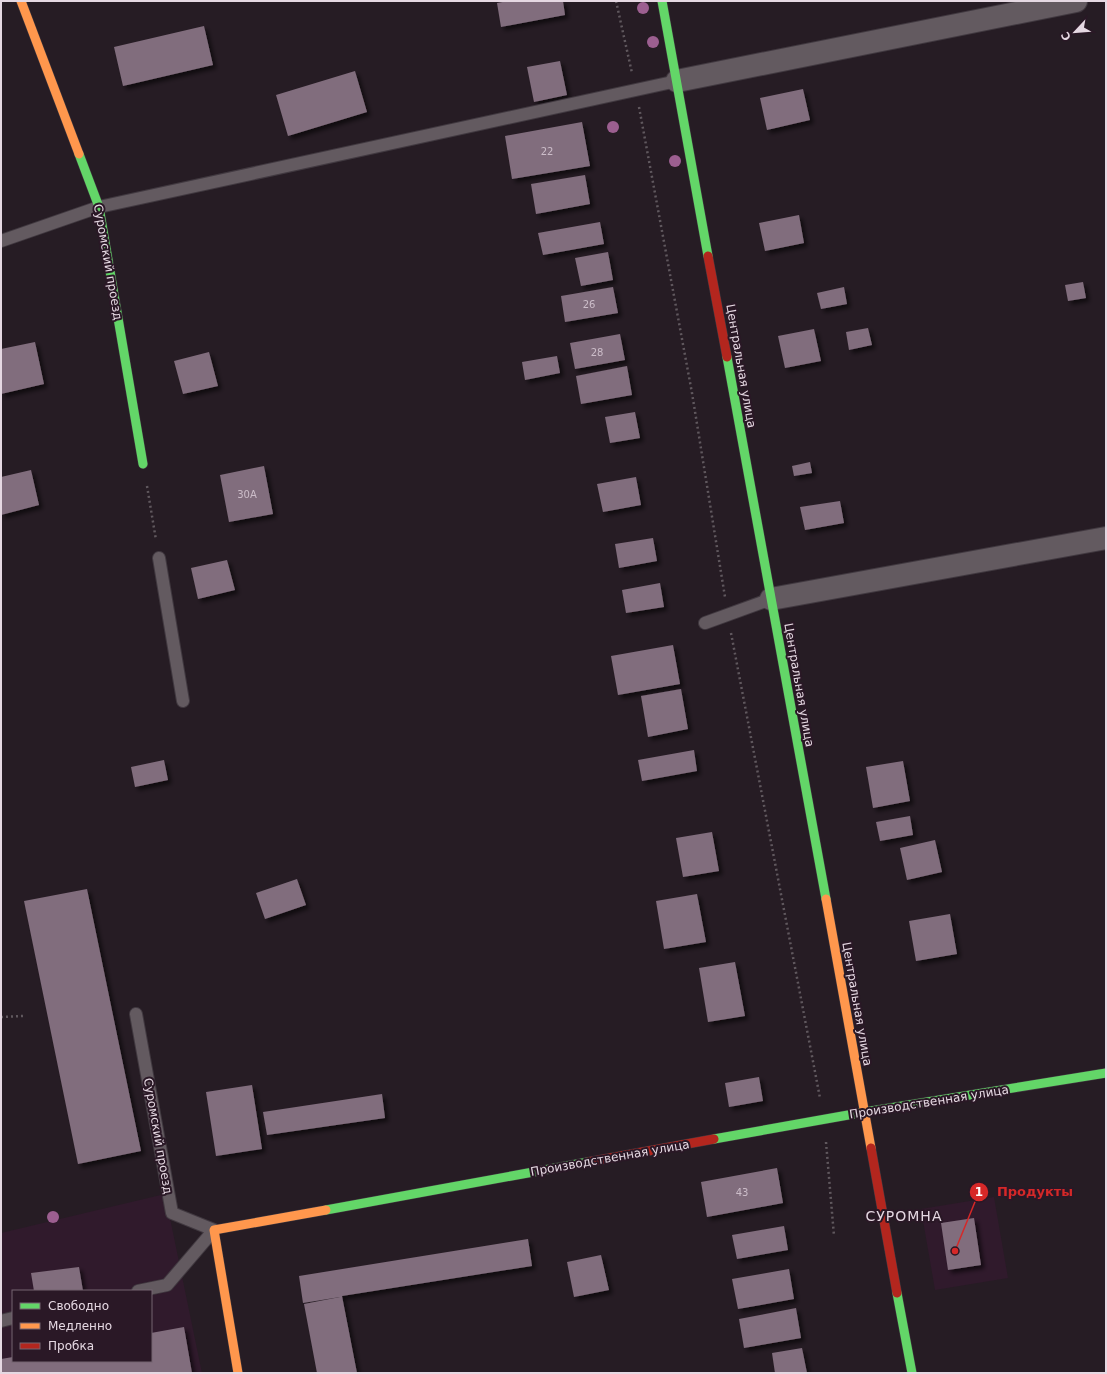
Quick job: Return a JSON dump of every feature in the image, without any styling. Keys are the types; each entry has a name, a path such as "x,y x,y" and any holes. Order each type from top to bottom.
{"street":[{"name":"Суромский проезд","path":"21,1 99,207 143,464"},
{"name":"Центральная улица","path":"662,1 912,1373"},
{"path":"677,81 1076,1"},
{"path":"771,599 1106,538"},
{"name":"Производственная улица","path":"214,1230 824,1119 1106,1073"},
{"path":"214,1230 238,1373"}],"lane":[{"path":"1,240 99,207 677,81"},
{"path":"159,558 183,701"},
{"path":"706,623 771,599"},
{"name":"Суромский проезд","path":"136,1014 172,1213 214,1230"},
{"path":"143,1290 167,1285 214,1230"},
{"path":"1,1321 12,1318"}],"path":[{"path":"616,1 636,90 692,393 728,615 824,1119 834,1236"},
{"path":"143,464 159,558"},
{"path":"1,1017 23,1016"}],"shaded area":[{"path":"165,1194 202,1373 1,1373 1,1233"},
{"path":"994,1197 1008,1278 935,1290 921,1209"}],"building":[{"path":"508,1 563,1 565,15 501,27 497,3"},
{"path":"204,26 213,65 123,86 114,47"},
{"path":"560,61 567,95 534,102 527,67"},
{"path":"355,71 367,112 288,136 276,95"},
{"path":"803,89 810,120 767,130 760,98"},
{"path":"582,122 590,166 512,179 505,136"},
{"path":"585,175 590,204 536,214 531,184"},
{"path":"799,215 804,243 765,251 759,223"},
{"path":"600,222 604,244 543,255 538,233"},
{"path":"608,252 613,280 581,286 575,258"},
{"path":"1083,282 1086,298 1068,301 1065,285"},
{"path":"613,287 618,313 565,322 561,296"},
{"path":"844,287 847,304 821,309 817,293"},
{"path":"868,328 872,345 849,350 846,332"},
{"path":"814,329 821,361 785,368 778,336"},
{"path":"620,334 625,360 575,369 570,343"},
{"path":"35,342 44,384 1,394 1,349"},
{"path":"209,352 218,386 183,394 174,361"},
{"path":"557,356 560,373 525,380 522,362"},
{"path":"627,366 632,395 581,404 576,376"},
{"path":"635,412 640,438 610,443 605,417"},
{"path":"810,462 812,473 794,476 792,466"},
{"path":"264,466 273,514 229,522 220,475"},
{"path":"31,470 39,505 1,515 1,477"},
{"path":"636,477 641,505 603,512 597,484"},
{"path":"840,501 844,523 805,530 800,507"},
{"path":"653,538 657,561 619,568 615,544"},
{"path":"227,560 235,590 198,599 191,568"},
{"path":"660,583 664,607 626,613 622,590"},
{"path":"673,645 680,684 618,695 611,656"},
{"path":"681,689 688,729 648,737 641,696"},
{"path":"694,750 697,771 642,781 638,760"},
{"path":"164,760 168,780 135,787 131,767"},
{"path":"903,761 910,801 873,808 866,767"},
{"path":"910,816 913,835 880,841 876,822"},
{"path":"712,832 719,871 683,877 676,838"},
{"path":"935,840 942,872 907,880 900,848"},
{"path":"297,879 306,905 265,919 256,893"},
{"path":"87,889 141,1151 78,1164 24,901"},
{"path":"697,894 706,942 664,949 656,901"},
{"path":"950,914 957,954 916,961 909,921"},
{"path":"735,962 745,1016 708,1022 699,968"},
{"path":"759,1077 763,1101 729,1107 725,1083"},
{"path":"252,1085 262,1149 216,1156 206,1092"},
{"path":"382,1094 385,1118 267,1135 263,1112"},
{"path":"777,1168 783,1203 707,1217 701,1182"},
{"path":"974,1218 981,1265 948,1270 941,1223"},
{"path":"784,1226 788,1250 737,1259 732,1235"},
{"path":"528,1239 532,1266 342,1296 357,1373 317,1373 304,1304 340,1297 303,1303 299,1276"},
{"path":"601,1255 609,1290 574,1297 567,1262"},
{"path":"79,1267 83,1290 34,1290 31,1273"},
{"path":"789,1269 794,1299 738,1309 732,1279"},
{"path":"796,1308 801,1338 744,1348 739,1319"},
{"path":"184,1327 192,1373 1,1373 1,1359 12,1357 12,1362 152,1362 152,1333"},
{"path":"802,1348 807,1373 775,1373 772,1353"}],"traffic: fast":[{"path":"662,1 708,256"},
{"path":"79,154 99,207 143,464"},
{"path":"727,357 826,899"},
{"path":"714,1139 865,1112 1106,1073"},
{"path":"326,1210 588,1162"},
{"path":"897,1293 912,1373"}],"traffic: slow":[{"path":"21,1 79,154"},
{"path":"826,899 871,1148"},
{"path":"238,1373 214,1230 326,1210"}],"traffic: jam":[{"path":"708,256 727,357"},
{"path":"588,1162 714,1139"},
{"path":"871,1148 897,1293"}],"place":[{"name":"Продукты","path":"955,1251"}],"district":[{"name":"СУРОМНА","path":"904,1216"}]}
